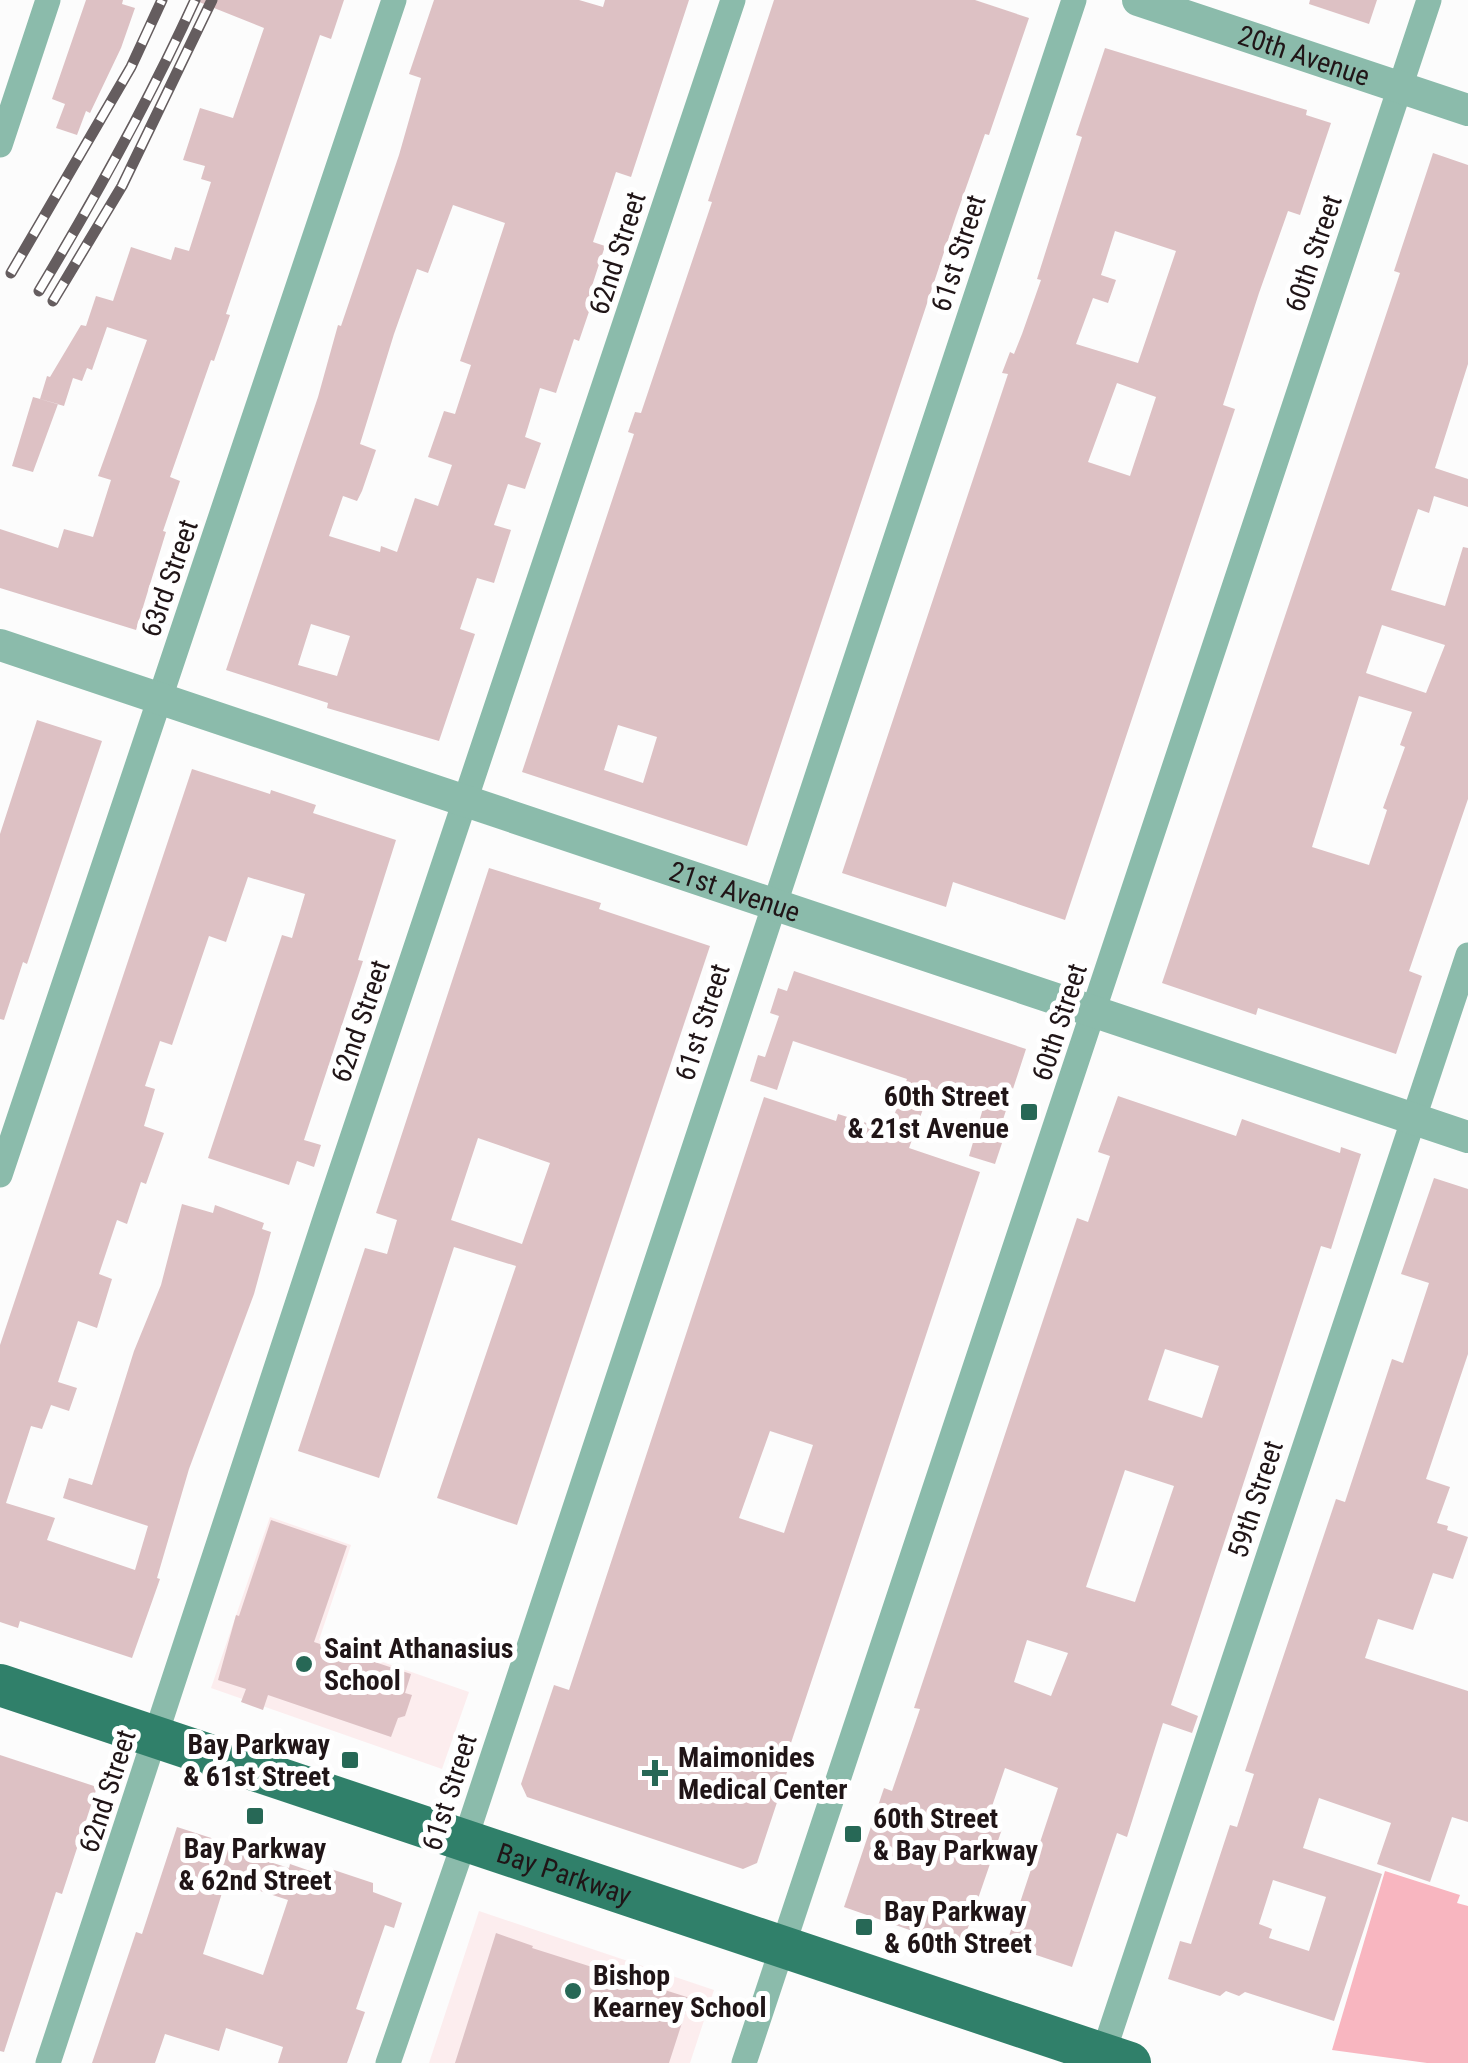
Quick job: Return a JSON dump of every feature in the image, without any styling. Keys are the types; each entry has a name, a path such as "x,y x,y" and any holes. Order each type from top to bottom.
{"main road":[{"name":"Bay Parkway","path":"0,1685 1111,2060"}],"street":[{"path":"0,144 48,0"},
{"name":"63rd Street","path":"0,1175 394,0"},
{"name":"62nd Street","path":"48,2063 327,1213 733,0"},
{"name":"61st Street","path":"388,2063 1074,0"},
{"name":"20th Avenue","path":"1138,0 1468,110"},
{"name":"60th Street","path":"744,2063 1430,0"},
{"name":"21st Avenue","path":"0,645 1468,1137"},
{"name":"59th Street","path":"1111,2060 1468,955"}],"shaded area":[{"name":"Saint Athanasius School","path":"270,1517 351,1545 319,1640 469,1692 442,1769 211,1688"},
{"path":"1385,1871 1460,1895 1457,1903 1468,1906 1468,2063 1427,2063 1332,2050"},
{"name":"Bishop Kearney School","path":"479,1911 714,1990 690,2063 429,2063"}],"building":[{"path":"86,0 123,0 122,4 135,8 121,48 77,135 56,128 65,104 52,99"},
{"path":"194,0 344,0 331,39 320,35 226,314 230,315 170,477 180,481 136,630 0,588 0,529 58,548 64,529 93,537 111,480 98,476 147,340 107,327 92,370 87,368 82,381 73,378 64,406 40,399 47,376 50,377 81,325 86,326 96,296 113,301 131,247 171,260 175,247 189,251 211,182 201,179 205,166 183,160 200,108 233,118 264,28"},
{"path":"434,0 579,0 603,7 605,0 689,0 631,177 616,172 593,242 605,246 590,292 595,294 579,341 574,339 556,393 540,388 525,437 541,443 525,489 508,484 494,525 511,530 494,583 477,578 460,629 475,634 439,741 327,708 328,703 226,670 318,397 338,325 341,326 399,155 421,78 409,74","holes":["453,205 505,223 460,361 471,365 455,414 444,411 428,457 452,465 438,506 415,498 397,552 381,546 380,552 329,536 343,496 357,501 362,491 376,450 360,444 394,334 417,269 428,273","311,624 350,636 337,676 298,665"]},
{"path":"774,0 975,0 1029,18 956,216 747,846 522,772 634,434 628,432 635,412 641,413 712,202 708,201","holes":["618,725 657,737 643,783 604,770"]},
{"path":"1310,0 1377,0 1369,24 1309,4"},
{"path":"1105,48 1307,110 1306,115 1331,123 1300,215 1288,211 1259,293 1223,405 1235,409 1065,920 953,882 946,907 842,873 1008,374 1002,373 1010,352 1014,354 1041,280 1037,279 1082,137 1076,135","holes":["1115,231 1176,251 1138,363 1076,344 1093,298 1108,303 1116,280 1101,275","1117,383 1156,397 1130,476 1088,462"]},
{"path":"1433,153 1468,165 1468,364 1435,468 1468,479 1468,507 1434,496 1429,513 1418,509 1391,590 1445,606 1463,547 1468,548 1468,799 1409,971 1422,976 1396,1054 1258,1008 1256,1015 1162,983 1400,273 1394,271","holes":["1382,625 1445,645 1426,693 1366,673","1359,696 1412,712 1369,865 1312,847"]},
{"path":"33,397 58,404 33,472 12,466"},
{"path":"37,720 102,741 27,964 23,962 4,1020 0,1019 0,834"},
{"path":"192,769 316,805 313,813 396,840 358,960 363,961 304,1140 321,1145 314,1167 297,1161 289,1185 208,1158 282,935 292,938 305,894 248,877 226,942 209,936 172,1045 160,1041 145,1086 155,1089 144,1126 164,1133 127,1224 117,1220 99,1274 112,1279 97,1328 78,1321 58,1382 77,1388 69,1411 51,1405 42,1429 31,1426 6,1503 55,1518 47,1540 135,1570 148,1526 63,1498 69,1478 92,1485 134,1351 161,1285 182,1204 213,1213 215,1205 264,1223 262,1229 271,1232 254,1294 189,1469 157,1578 160,1579 132,1658 20,1621 18,1628 0,1622 0,1345"},
{"path":"489,868 601,903 599,909 710,946 517,1525 437,1498 516,1266 454,1247 379,1478 298,1451 365,1248 387,1254 397,1220 376,1213","holes":["478,1138 550,1163 522,1244 451,1220"]},
{"path":"794,971 1026,1049 997,1138 1003,1140 995,1164 969,1156 984,1105 931,1087 909,1148 980,1172 785,1761 790,1763 757,1863 743,1869 527,1797 521,1784 554,1685 569,1690 764,1097 836,1121 838,1114 889,1130 907,1079 793,1041 777,1090 750,1081 758,1055 765,1057 779,1016 770,1013 778,988 787,991","holes":["770,1431 813,1445 784,1533 739,1518"]},
{"path":"1118,1096 1236,1136 1242,1119 1340,1153 1341,1147 1361,1154 1331,1249 1321,1246 1171,1705 1198,1716 1192,1733 1163,1723 1127,1837 1117,1833 1072,1967 1006,1945 1058,1788 1005,1768 986,1824 1002,1829 961,1948 844,1907 884,1788 892,1791 920,1709 914,1708 1077,1218 1088,1222 1110,1156 1098,1152","holes":["1165,1349 1219,1366 1202,1418 1148,1400","1125,1470 1174,1486 1135,1602 1086,1587","1027,1640 1068,1653 1051,1696 1014,1682"]},
{"path":"1434,1178 1468,1189 1468,1354 1426,1479 1450,1487 1437,1523 1468,1537 1453,1579 1433,1573 1413,1630 1378,1619 1365,1658 1468,1691 1468,1822 1452,1817 1430,1882 1377,1864 1391,1823 1319,1798 1303,1848 1382,1874 1334,2021 1245,1992 1239,1996 1226,1991 1220,1996 1168,1979 1180,1941 1191,1944 1230,1825 1237,1827 1254,1774 1245,1771 1336,1499 1345,1502 1392,1359 1403,1363 1429,1283 1401,1274","holes":["1273,1880 1326,1897 1309,1951 1269,1938 1272,1929 1259,1924"]},
{"name":"Saint Athanasius School","path":"271,1520 347,1546 314,1642 411,1674 405,1693 412,1695 405,1716 398,1718 391,1737 268,1695 263,1710 241,1702 246,1689 218,1680 236,1615 239,1616"},
{"path":"0,1755 97,1787 62,1894 56,1892 4,2052 0,2051"},
{"path":"177,1827 230,1844 228,1849 289,1868 290,1864 319,1874 325,1867 373,1883 373,1892 402,1903 394,1928 385,1925 356,2009 365,2012 347,2063 278,2063 283,2047 226,2028 219,2051 165,2034 155,2063 92,2063 136,1932 142,1934","holes":["226,1880 288,1900 263,1975 203,1954"]},
{"name":"Bishop Kearney School","path":"496,1933 690,1998 669,2063 455,2063"}],"railway":[{"path":"11,273 131,67 162,0"},
{"path":"39,291 121,148 195,0"},
{"path":"53,301 122,186 212,0"}],"place":[{"name":"60th Street & 21st Avenue","path":"1029,1112"},
{"name":"Saint Athanasius School","path":"304,1664"},
{"name":"Bay Parkway & 61st Street","path":"350,1760"},
{"name":"Maimonides Medical Center","path":"655,1773"},
{"name":"Bay Parkway & 62nd Street","path":"255,1816"},
{"name":"60th Street & Bay Parkway","path":"853,1834"},
{"name":"Bay Parkway & 60th Street","path":"864,1927"},
{"name":"Bishop Kearney School","path":"573,1991"}]}
